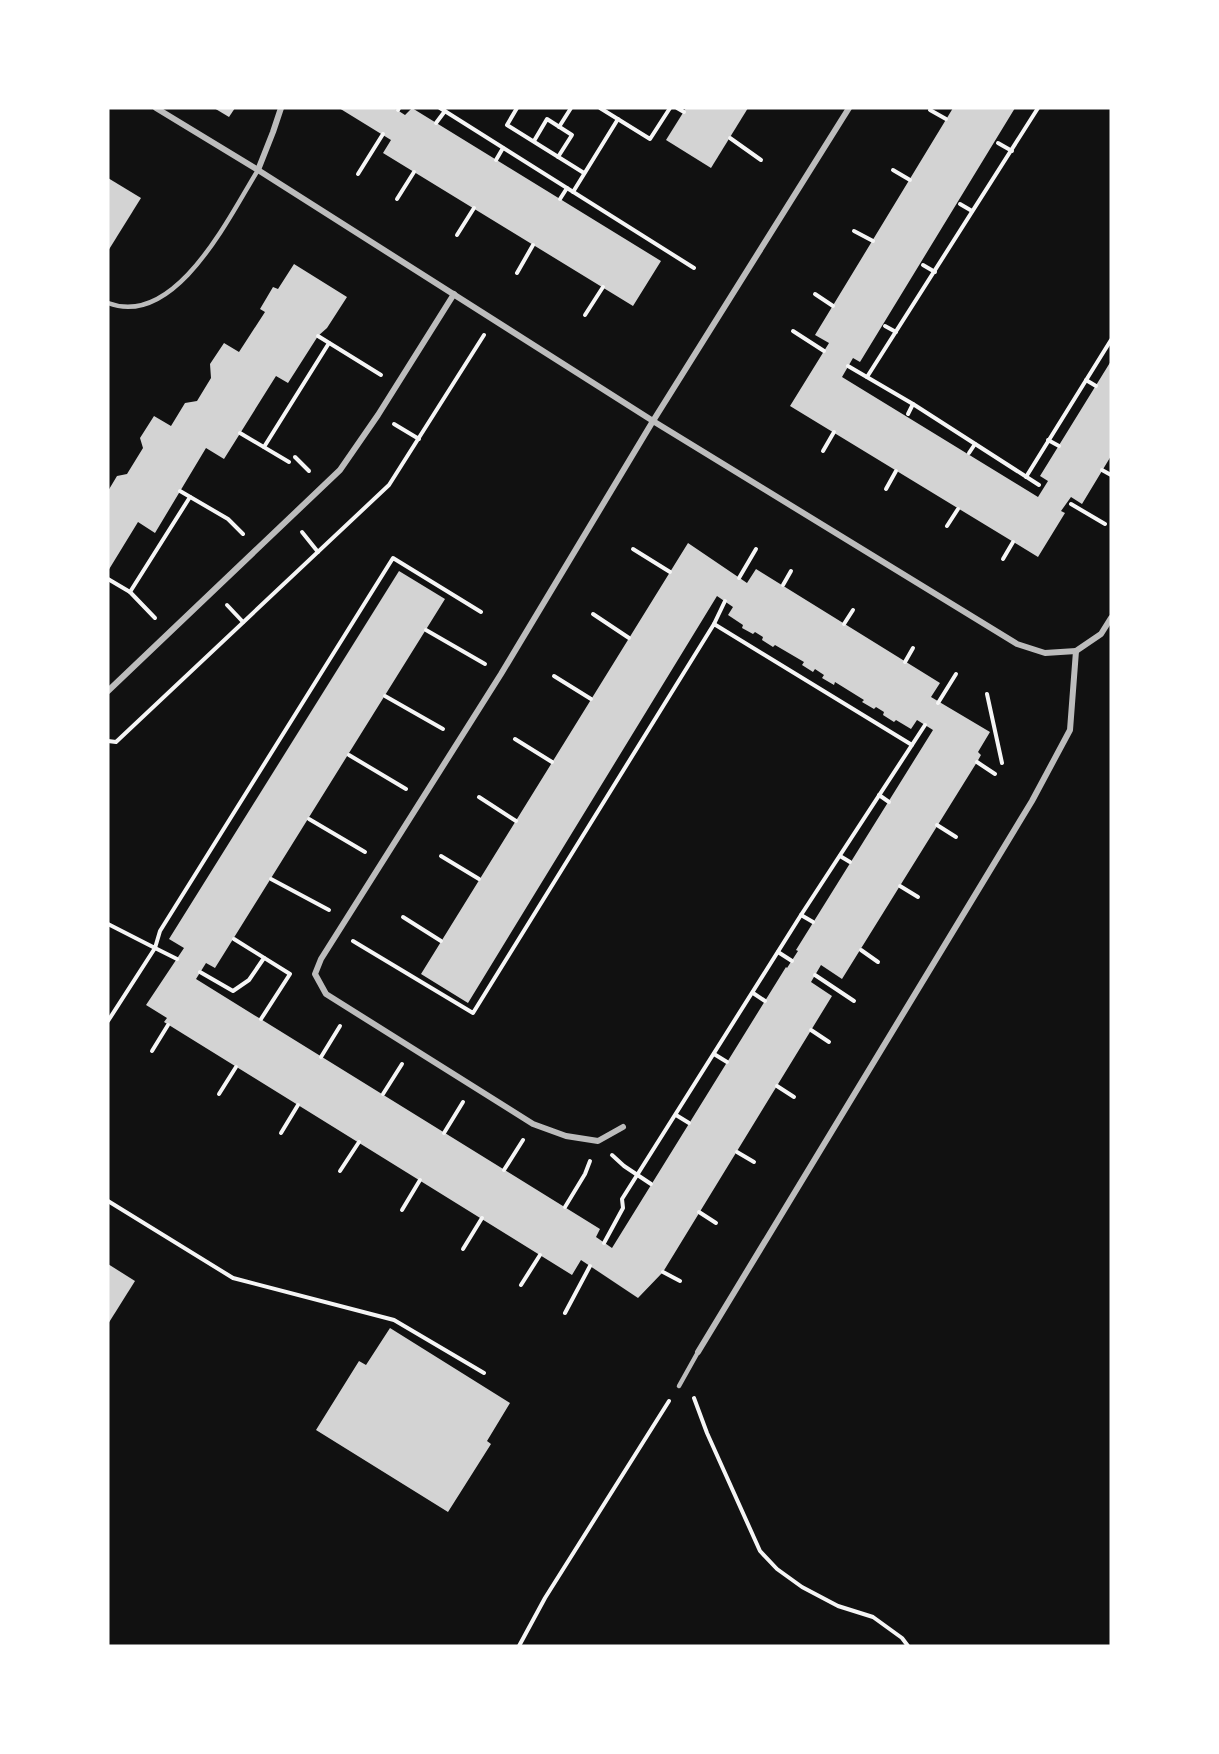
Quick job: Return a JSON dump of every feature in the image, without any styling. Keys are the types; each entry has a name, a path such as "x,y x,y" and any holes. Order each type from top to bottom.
{"street":[{"path":"156,108 258,170 653,421 1017,644 1045,653 1076,651 1101,634 1111,618"},
{"path":"258,170 281,108"},
{"path":"622,1127 598,1141 566,1136 533,1124 326,994 315,974 321,959 501,674 653,421 849,108"},
{"path":"108,690 340,470 378,415 454,294"},
{"path":"698,1352 1037,791 1070,730 1076,651"}],"lane":[{"path":"108,303 116,306 139,307 164,297 202,259 258,170"},
{"path":"679,1386 698,1352"}],"path":[{"path":"517,108 507,125 584,173"},
{"path":"559,127 571,108"},
{"path":"600,108 650,139 670,108"},
{"path":"677,108 684,112"},
{"path":"867,377 1038,108"},
{"path":"436,123 442,109 694,268"},
{"path":"930,110 946,119"},
{"path":"534,141 547,119 572,135 558,157"},
{"path":"573,192 618,119"},
{"path":"358,174 382,134"},
{"path":"730,138 761,160"},
{"path":"998,143 1012,151"},
{"path":"496,160 503,148"},
{"path":"893,171 910,180"},
{"path":"397,198 414,172"},
{"path":"560,199 567,188"},
{"path":"960,204 972,211"},
{"path":"457,235 474,208"},
{"path":"854,231 873,241"},
{"path":"517,273 533,245"},
{"path":"923,265 935,272"},
{"path":"585,315 603,287"},
{"path":"815,294 833,306"},
{"path":"108,741 116,742 389,485 493,319"},
{"path":"885,326 896,332"},
{"path":"793,331 824,351"},
{"path":"318,336 396,385"},
{"path":"1026,477 1111,340"},
{"path":"264,447 329,343"},
{"path":"848,366 913,404 1039,485"},
{"path":"1086,380 1096,386"},
{"path":"908,414 913,404"},
{"path":"378,415 419,439"},
{"path":"823,451 834,432"},
{"path":"240,433 289,462"},
{"path":"1048,440 1059,446"},
{"path":"969,453 975,444"},
{"path":"1102,470 1111,475"},
{"path":"886,489 896,471"},
{"path":"180,491 228,519 258,549"},
{"path":"130,592 190,497"},
{"path":"1071,504 1105,524"},
{"path":"947,526 958,509"},
{"path":"1003,559 1013,542"},
{"path":"633,549 670,572"},
{"path":"739,578 756,549"},
{"path":"108,1021 155,948 160,931 393,558 481,612"},
{"path":"783,585 791,571"},
{"path":"108,579 130,592 168,633"},
{"path":"350,939 473,1013 714,624 725,601"},
{"path":"844,624 853,610"},
{"path":"593,614 629,638"},
{"path":"714,624 912,745"},
{"path":"426,630 501,674"},
{"path":"905,662 914,648"},
{"path":"939,703 956,674"},
{"path":"555,676 591,699"},
{"path":"987,694 1002,763"},
{"path":"385,696 459,739"},
{"path":"604,1243 623,1208 622,1198 801,915 925,725"},
{"path":"515,738 552,762"},
{"path":"349,755 422,799"},
{"path":"977,762 995,774"},
{"path":"879,795 889,801"},
{"path":"478,796 516,821"},
{"path":"309,819 382,862"},
{"path":"937,825 956,837"},
{"path":"441,856 479,879"},
{"path":"840,856 850,862"},
{"path":"272,879 346,921"},
{"path":"900,886 918,897"},
{"path":"801,915 813,922"},
{"path":"403,917 441,941"},
{"path":"108,924 177,959"},
{"path":"234,939 290,974 261,1019"},
{"path":"861,950 878,962"},
{"path":"778,952 792,961"},
{"path":"200,972 232,991 249,980 264,958"},
{"path":"815,975 854,1001"},
{"path":"753,993 765,1001"},
{"path":"152,1051 168,1025"},
{"path":"811,1030 829,1042"},
{"path":"321,1057 328,1046"},
{"path":"714,1054 727,1062"},
{"path":"219,1094 236,1067"},
{"path":"383,1094 389,1085"},
{"path":"777,1086 794,1097"},
{"path":"281,1133 298,1105"},
{"path":"676,1115 689,1123"},
{"path":"444,1133 450,1123"},
{"path":"564,1207 585,1174 598,1141"},
{"path":"340,1170 359,1142"},
{"path":"737,1152 754,1162"},
{"path":"504,1170 510,1161"},
{"path":"624,1166 651,1184"},
{"path":"402,1210 420,1180"},
{"path":"108,1201 233,1278 394,1320 484,1373"},
{"path":"699,1212 716,1223"},
{"path":"463,1249 482,1218"},
{"path":"521,1285 540,1255"},
{"path":"565,1313 591,1266"},
{"path":"663,1272 680,1281"},
{"path":"519,1646 545,1598 679,1386 695,1399 707,1433 760,1551 777,1569 802,1587 838,1606 873,1617 902,1638 908,1646"}],"building":[{"path":"214,108 235,108 229,117"},
{"path":"339,108 394,108 405,115 412,108 661,261 633,306 383,153 391,140"},
{"path":"686,108 748,108 711,168 666,140"},
{"path":"953,108 1015,108 860,362 853,358 842,377 1038,497 1048,481 1040,476 1111,361 1111,456 1082,504 1071,497 1061,511 1065,513 1038,557 790,406 829,343 815,335"},
{"path":"108,178 141,198 108,251"},
{"path":"294,264 347,297 327,328 318,336 288,383 276,376 224,459 206,448 155,533 138,522 108,571 108,491 117,476 127,474 143,448 140,438 154,416 171,426 185,403 197,401 211,378 210,364 224,343 239,352 265,312 260,309 273,287 278,289"},
{"path":"688,543 747,583 756,569 940,683 931,697 990,732 978,752 981,755 977,762 842,979 821,965 811,982 832,996 663,1272 638,1298 581,1260 572,1275 164,1022 167,1018 146,1005 184,948 169,939 399,571 445,599 215,968 206,963 196,979 600,1229 596,1237 612,1248 933,730 917,720 911,729 896,720 894,722 876,707 874,709 835,682 834,685 822,678 824,675 815,669 813,672 802,665 804,662 775,645 773,647 755,632 753,634 742,628 743,625 728,615 733,607 717,596 468,1003 421,974"},
{"path":"108,1264 135,1281 108,1324"},
{"path":"390,1328 510,1403 487,1441 491,1444 448,1512 316,1430 359,1361 366,1365"}]}
